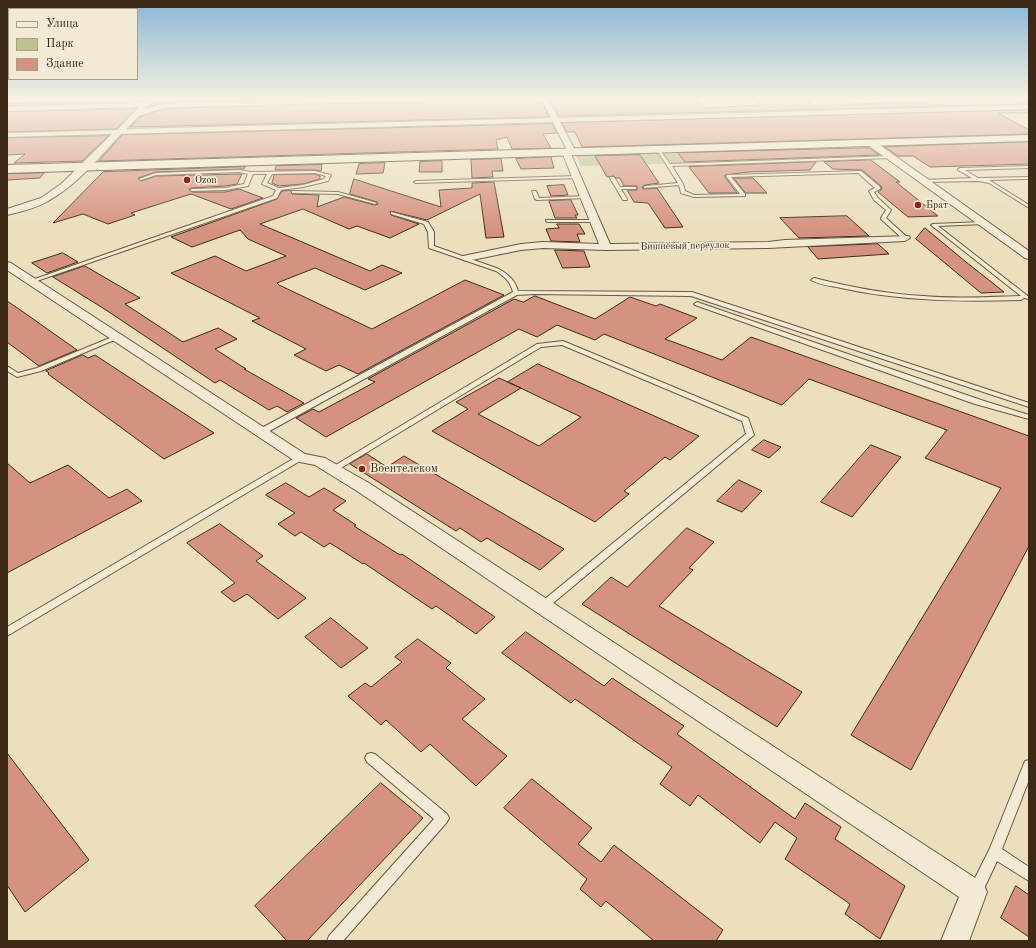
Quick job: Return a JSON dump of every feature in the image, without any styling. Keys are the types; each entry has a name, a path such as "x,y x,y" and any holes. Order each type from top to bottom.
{"street":[{"path":"7,212 44,200 64,186 85,167 108,142"},
{"path":"565,142 577,177 606,247"},
{"path":"7,169 85,167 159,169 242,167 569,152 895,142"},
{"path":"871,143 1029,256"},
{"path":"7,202 44,200"},
{"name":"Вишнёвый переулок","path":"466,258 521,247 543,245 606,247 768,245 905,238"},
{"path":"7,265 301,458 319,461 363,487 974,892 955,941"}],"lane":[{"path":"659,150 681,184 683,192 694,196 743,195 728,176 858,172 878,188 871,191 876,199 889,210 883,218 905,238"},
{"path":"669,165 891,157"},
{"path":"242,167 251,173 315,172 329,175 326,180 318,184 280,189"},
{"path":"1029,167 960,169 976,179 990,182 1029,207"},
{"path":"1009,168 1027,178"},
{"path":"141,179 159,169"},
{"path":"192,190 225,189 246,185 251,173"},
{"path":"270,173 264,184 280,189 290,191 338,193 375,203"},
{"path":"416,182 577,177"},
{"path":"612,178 625,199"},
{"path":"924,181 1027,178"},
{"path":"646,187 681,184"},
{"path":"619,188 634,188"},
{"path":"32,281 275,197 280,189"},
{"path":"534,192 537,199 585,197"},
{"path":"392,213 426,223 431,232 431,247 504,272 513,282 516,293"},
{"path":"548,221 595,221"},
{"path":"982,223 933,225 1025,298 1029,304"},
{"path":"814,280 850,289 893,296 976,300 1025,298"},
{"path":"261,432 516,293 534,292 692,294 1029,405"},
{"path":"697,304 978,402 1029,417"},
{"path":"7,368 18,375 39,370 116,337"},
{"path":"333,469 539,345 563,343 744,420 750,435 543,606"},
{"path":"7,632 301,458"},
{"path":"334,941 443,818 371,758"},
{"path":"974,892 995,852 1029,765"},
{"path":"995,852 1029,875"}],"green space":[{"path":"1029,142 1029,153 581,166 576,155"}],"building":[{"path":"7,142 102,142 82,161 14,163 25,154 7,155"},
{"path":"116,142 496,142 498,149 99,161"},
{"path":"509,142 548,142 551,148 512,149"},
{"path":"580,142 746,142 582,147"},
{"path":"1029,142 1029,164 930,167 913,156 898,156 885,147"},
{"path":"869,148 879,155 685,162 678,153"},
{"path":"640,155 659,183 645,185 642,187 643,189 657,188 683,227 665,228 648,203 634,202 627,190 637,190 637,186 624,186 620,178 616,178 614,176 607,177 595,156"},
{"path":"551,157 554,168 521,169 516,159"},
{"path":"501,159 503,171 492,171 493,177 472,178 471,160"},
{"path":"871,160 900,182 896,182 938,216 908,217 878,192 882,189 881,186 862,170 833,169 824,162"},
{"path":"442,161 442,172 419,172 420,162"},
{"path":"816,162 810,170 748,172 725,175 737,193 709,193 689,167"},
{"path":"385,163 383,173 356,174 359,164"},
{"path":"322,165 321,171 275,170 276,166"},
{"path":"245,167 244,169 156,172 138,178 141,181 156,176 242,174 237,184 189,189 192,192 225,192 239,189 263,198 231,209 191,194 131,213 135,215 108,224 83,214 53,223 103,172"},
{"path":"44,173 40,178 7,180 7,174"},
{"path":"315,174 320,176 320,179 303,184 279,186 272,183 274,175"},
{"path":"734,178 753,178 767,193 746,193"},
{"path":"354,179 441,207 439,190 472,188 472,183 494,182 504,237 486,238 480,194 427,220 390,211 391,215 419,224 390,238 357,226 349,229 303,209 260,224 370,271 382,265 402,273 365,290 315,268 277,283 279,285 372,329 465,280 504,295 358,374 339,365 326,371 294,355 306,349 252,321 260,318 171,273 215,256 246,271 286,256 248,239 240,230 192,247 171,237 277,199 282,191 291,190 292,194 319,195 317,207 344,197 375,205 378,204 377,202 350,194"},
{"path":"564,185 568,195 551,196 547,186"},
{"path":"571,200 578,215 575,215 577,218 555,218 549,201"},
{"path":"847,216 869,236 799,238 780,218"},
{"path":"557,224 579,224 585,234 577,234 580,242 551,241 546,229 559,228"},
{"path":"925,228 1004,292 981,293 916,239"},
{"path":"878,244 889,254 818,259 808,247"},
{"path":"555,250 584,251 590,267 563,268"},
{"path":"63,253 78,262 47,273 32,263"},
{"path":"85,266 140,298 125,304 183,342 218,328 237,339 215,349 246,369 244,369 304,403 287,412 277,406 269,410 220,380 215,383 106,310 53,277"},
{"path":"535,296 595,319 630,297 656,306 660,304 697,318 665,339 722,360 751,337 1029,436 1029,546 911,770 851,735 1001,488 925,458 947,430 809,379 782,405 604,334 595,340 557,325 537,337 519,329 326,437 296,418 313,409 319,412 375,382 368,379 514,299 523,302"},
{"path":"7,301 77,350 39,366 7,342"},
{"path":"83,355 88,358 95,355 214,433 164,459 48,374 49,373 46,371"},
{"path":"538,364 699,436 670,460 665,457 624,491 629,494 595,522 432,431 468,409 456,402 499,378 512,384 508,382","holes":["521,388 581,417 539,446 478,414"]},
{"path":"764,440 781,447 769,458 752,450"},
{"path":"871,445 901,457 852,517 821,502"},
{"path":"367,454 387,467 404,456 564,549 540,570 487,538 481,542 460,528 456,531 350,464"},
{"path":"7,463 30,483 68,465 109,498 127,489 142,501 7,573"},
{"path":"739,480 762,491 742,512 717,501"},
{"path":"286,483 309,497 324,488 346,501 333,510 356,525 354,526 400,555 402,554 495,617 476,634 436,606 432,609 364,563 363,564 330,543 324,547 301,532 295,536 278,524 295,513 266,495"},
{"path":"220,524 263,556 256,561 306,598 278,619 247,594 234,602 221,592 235,583 187,543"},
{"path":"687,528 714,542 689,568 693,570 659,606 802,692 777,727 582,604 611,577 627,587"},
{"path":"331,618 368,648 341,668 305,637"},
{"path":"526,632 604,686 612,678 684,726 677,734 795,819 805,803 841,827 835,839 905,886 880,939 845,914 850,904 785,859 797,838 775,822 760,843 698,795 690,806 660,784 672,767 575,699 571,703 502,653"},
{"path":"418,639 451,663 446,668 485,699 462,719 507,756 476,786 430,744 421,752 386,720 381,725 348,696 365,683 371,687 402,662 395,657"},
{"path":"7,753 89,860 25,912 7,885"},
{"path":"532,779 592,828 578,844 601,862 614,845 723,930 716,941 654,941 606,901 601,907 580,889 587,879 504,808"},
{"path":"381,783 423,818 307,941 287,941 255,906"},
{"path":"1016,886 1029,895 1029,937 1001,918"}],"place":[{"name":"Ozon","path":"187,180"},
{"name":"Брат","path":"918,205"},
{"name":"Воентелеком","path":"362,469"}]}
